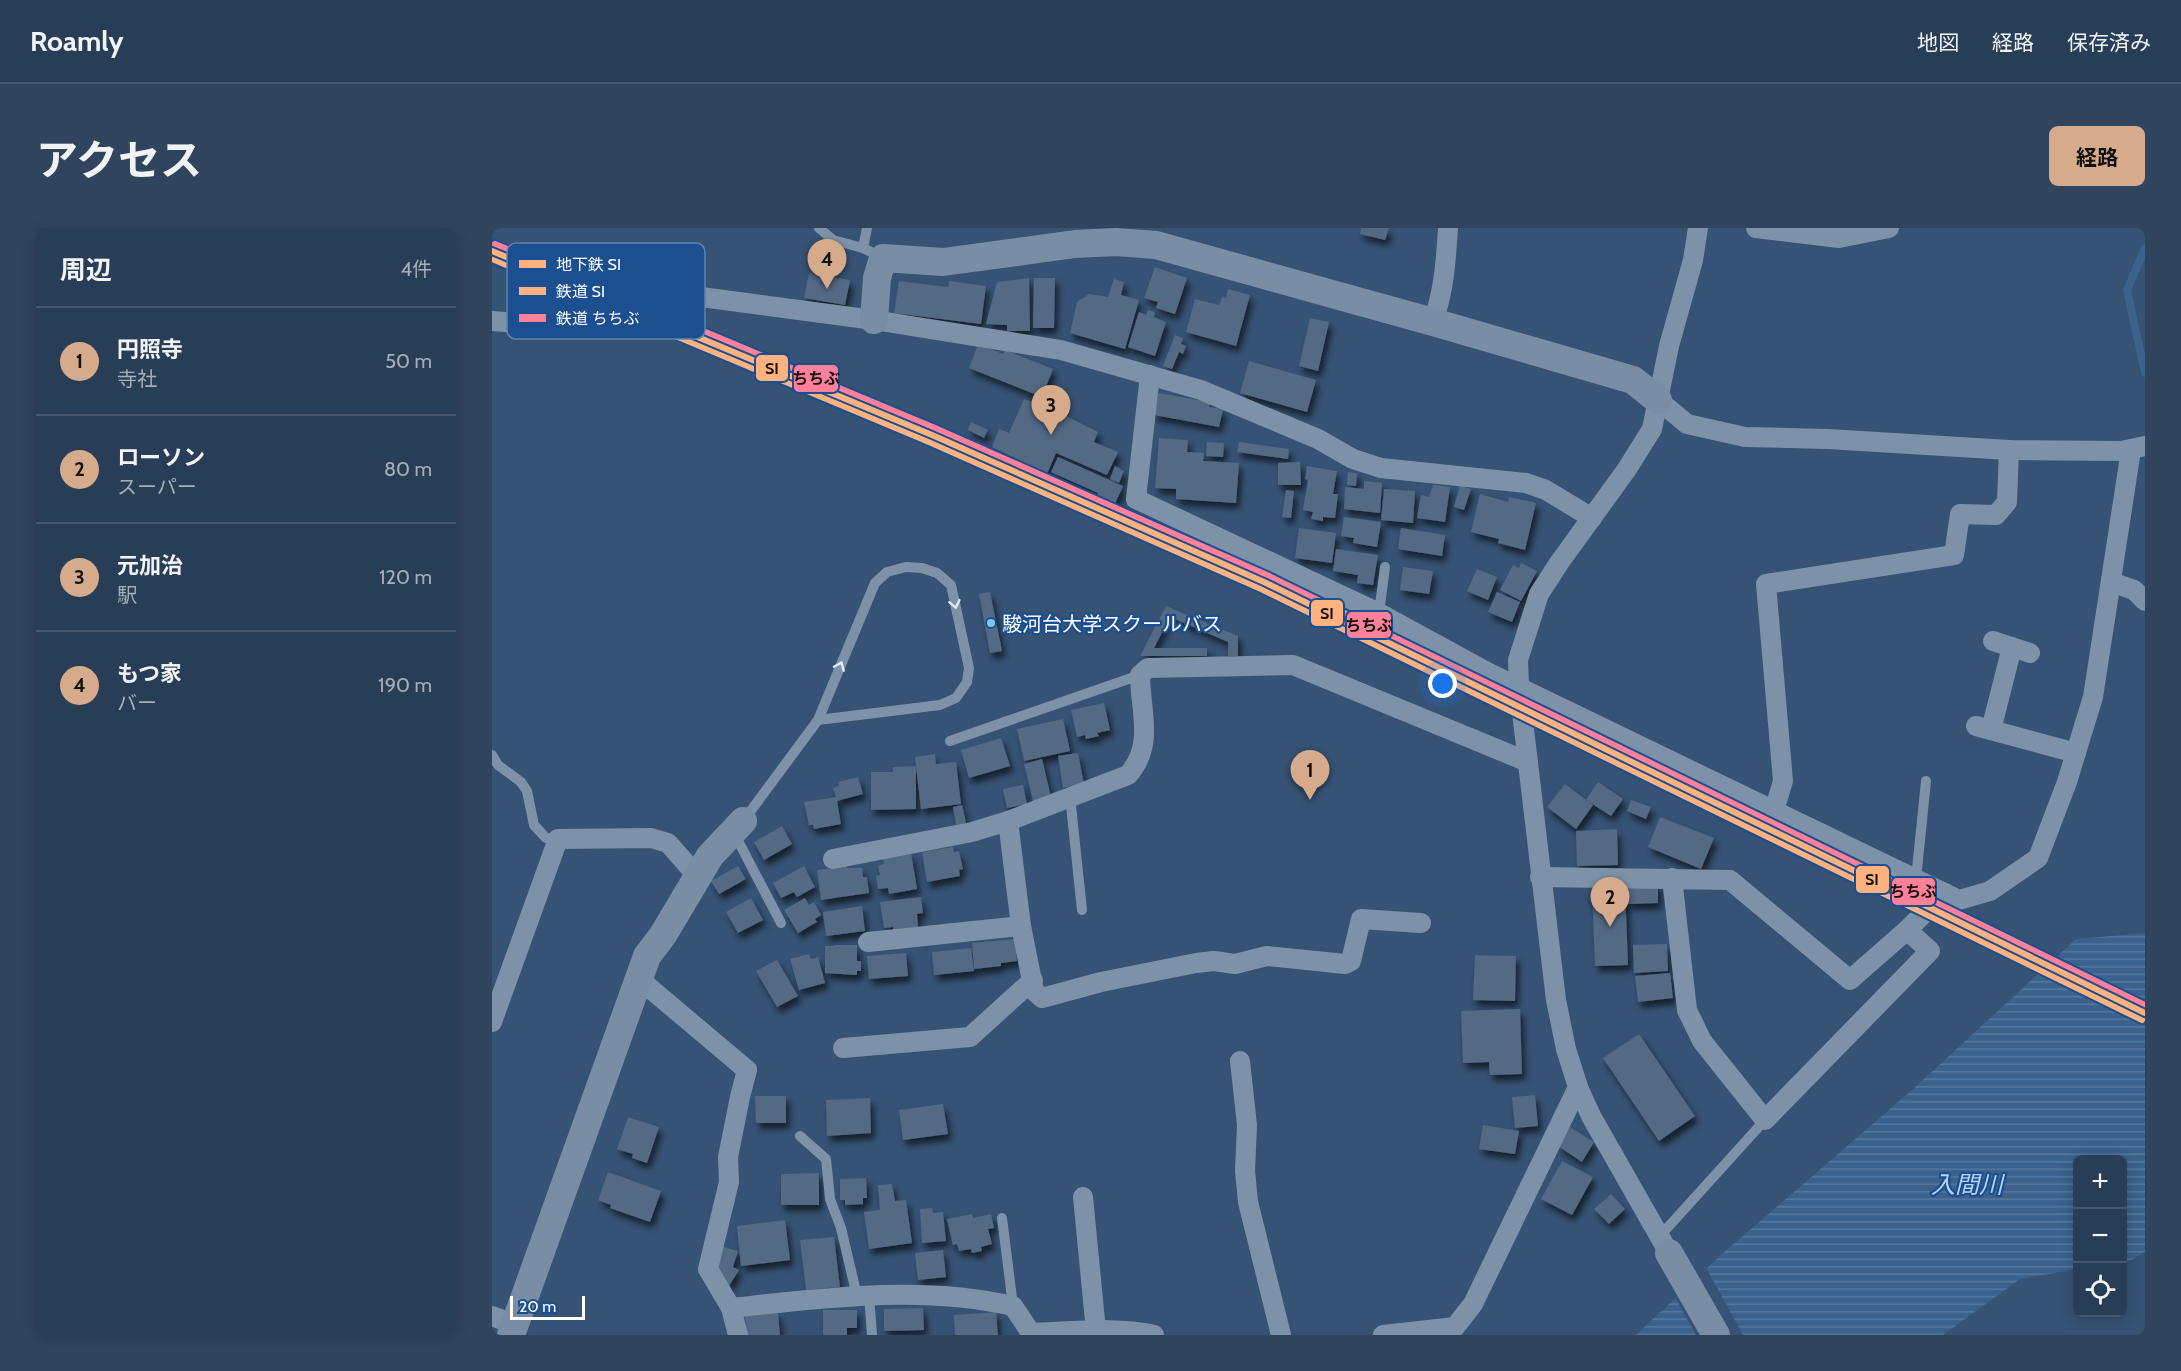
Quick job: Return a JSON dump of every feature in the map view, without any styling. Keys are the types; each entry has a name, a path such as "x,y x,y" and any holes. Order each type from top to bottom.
{"street":[{"path":"1433,322 1445,275 1448,228"},
{"path":"1698,228 1693,261 1669,346 1652,429 1627,469 1539,594 1518,660 1540,877 1556,1000 1566,1049 1578,1087 1591,1116 1716,1335"},
{"path":"1756,228 1839,238 1889,228"},
{"path":"874,320 877,278 873,253 944,262 1075,244 1138,242 1156,245 1433,322 1633,380 1687,424 1745,437 1828,439 2009,450 2140,447 2111,582 2093,697 2067,782 2038,858 1990,891 1959,900 1489,673 1379,613 1136,500 1150,375"},
{"path":"705,299 874,320 1061,350 1212,394 1318,439 1365,464 1381,468 1526,483 1546,490 1592,518"},
{"path":"492,321 507,322"},
{"path":"1774,811 1783,781 1766,584 1954,555 1960,514 1996,515 2007,502 2009,450"},
{"path":"2111,582 2134,590 2145,601"},
{"path":"2012,647 1983,728 2076,753"},
{"path":"833,858 972,832 1008,821 1128,775 1135,768 1146,733 1140,675 1148,668 1293,665 1528,762"},
{"path":"1008,821 1021,926 1034,991 1042,998 1101,982 1196,963 1235,964 1266,956 1345,964 1351,961 1361,919 1421,923"},
{"path":"506,1325 647,956 663,935 710,856 739,827"},
{"path":"492,1022 558,839 651,838 669,843 698,877"},
{"path":"1540,877 1730,880 1850,980 1945,893"},
{"path":"1672,878 1687,1010 1702,1041 1765,1120 1930,951 1907,930"},
{"path":"868,942 1021,926"},
{"path":"639,980 747,1070 728,1157 729,1182 708,1269 731,1308 738,1335"},
{"path":"843,1048 970,1037 1033,980"},
{"path":"1240,1061 1247,1125 1245,1171 1248,1202 1281,1335"},
{"path":"1383,1335 1460,1331 1578,1087"},
{"path":"1083,1197 1096,1331"},
{"path":"731,1308 863,1296 967,1297 1013,1306 1031,1334 1096,1331 1143,1332 1154,1335"}],"lane":[{"path":"819,228 833,240 873,253"},
{"path":"867,228 873,253"},
{"path":"781,922 739,827 818,720 875,583 887,572 906,567 922,568 937,573 951,585 969,668 967,682 956,698 940,705 818,720"},
{"path":"1379,613 1385,567"},
{"path":"950,741 1140,675"},
{"path":"492,755 498,765 521,782 527,791 534,825 546,838 558,839"},
{"path":"1916,879 1926,781"},
{"path":"1070,796 1083,910"},
{"path":"1664,1245 1765,1120"},
{"path":"800,1136 826,1159 830,1199 863,1296 872,1335"},
{"path":"1002,1218 1013,1306"}],"water":[{"name":"入間川","path":"2145,933 2145,1252 2127,1261 2127,1155 2073,1155 2073,1270 2020,1279 1943,1335 1636,1335 1722,1254 1912,1090 2076,939"}],"pier":[{"path":"1705,1266 1743,1335 1696,1335 1674,1295"}],"building":[{"path":"1361,228 1389,228 1385,240 1360,234"},
{"path":"1155,267 1187,278 1175,314 1156,308 1158,302 1144,298"},
{"path":"809,273 850,280 845,305 804,298"},
{"path":"1029,278 1030,331 1007,331 1007,325 986,324 997,282"},
{"path":"1034,278 1055,278 1054,328 1033,328"},
{"path":"1114,279 1124,282 1121,295 1139,300 1125,349 1070,333 1077,302 1089,294 1108,297"},
{"path":"899,281 948,287 949,281 986,286 981,324 894,313"},
{"path":"1228,289 1250,295 1236,346 1186,332 1195,299 1219,305 1222,297 1226,298"},
{"path":"1148,310 1155,312 1154,317 1166,322 1155,356 1128,347 1139,312 1146,315"},
{"path":"1310,318 1329,322 1318,371 1299,366"},
{"path":"1175,335 1183,338 1181,344 1186,346 1183,354 1179,352 1172,369 1163,366"},
{"path":"978,344 1003,354 1005,350 1053,369 1042,397 969,368"},
{"path":"1249,361 1316,380 1307,412 1240,393"},
{"path":"1158,393 1210,402 1209,407 1223,409 1219,427 1154,415"},
{"path":"1024,399 1058,412 1098,432 1094,442 1118,452 1107,475 1056,453 1047,474 992,447 999,429 1009,433"},
{"path":"971,422 988,430 984,438 968,430"},
{"path":"1159,438 1188,440 1187,452 1204,453 1203,461 1239,463 1236,503 1176,499 1176,489 1155,488"},
{"path":"1207,442 1224,443 1223,457 1206,456"},
{"path":"1239,442 1289,449 1288,459 1237,452"},
{"path":"1058,457 1123,486 1109,517 1091,509 1098,493 1051,472"},
{"path":"1300,462 1301,485 1278,485 1278,463"},
{"path":"1115,466 1124,471 1119,483 1110,479"},
{"path":"1307,466 1337,471 1333,494 1338,494 1335,518 1323,517 1323,521 1311,519 1313,512 1303,510 1308,480 1305,479"},
{"path":"1348,472 1357,473 1356,486 1347,485"},
{"path":"1364,481 1382,483 1380,513 1344,509 1345,487 1364,489"},
{"path":"1433,485 1450,487 1445,522 1417,518 1421,495 1429,497"},
{"path":"1460,485 1471,489 1464,510 1454,507"},
{"path":"1384,489 1415,491 1413,523 1381,520"},
{"path":"1286,490 1294,491 1291,518 1282,517"},
{"path":"1480,494 1508,502 1509,497 1536,503 1525,550 1498,543 1499,539 1471,532"},
{"path":"1344,517 1381,522 1377,547 1353,543 1354,538 1341,536"},
{"path":"1299,528 1336,533 1332,563 1295,558"},
{"path":"1401,528 1445,535 1442,556 1398,549"},
{"path":"1336,549 1378,555 1373,585 1357,583 1358,575 1333,571"},
{"path":"1521,563 1537,571 1521,601 1500,590 1513,565 1519,568"},
{"path":"1403,567 1433,571 1429,594 1400,590"},
{"path":"1477,569 1497,577 1488,600 1467,591"},
{"name":"駿河台大学スクールバス","path":"990,592 1002,651 990,653 979,594"},
{"path":"1497,592 1520,602 1512,622 1488,612"},
{"path":"1166,606 1238,636 1238,656 1228,656 1228,642 1170,617 1154,648 1207,648 1207,656 1140,656"},
{"path":"1104,703 1110,730 1086,739 1085,735 1077,737 1071,710"},
{"path":"1063,719 1070,751 1024,761 1017,729"},
{"path":"1001,738 1010,766 969,778 961,750"},
{"path":"1078,753 1084,784 1063,788 1058,756"},
{"path":"935,754 936,764 956,762 961,804 921,809 915,757"},
{"path":"1042,759 1051,797 1033,801 1024,764"},
{"path":"916,766 916,809 871,810 871,772 893,772 893,767"},
{"path":"858,777 863,794 837,801 841,824 814,829 813,825 809,825 804,802 836,797 833,788 839,786 838,782"},
{"path":"1598,782 1623,799 1611,816 1586,800"},
{"path":"1565,784 1593,805 1576,829 1547,807"},
{"path":"1023,785 1027,804 1007,808 1003,789"},
{"path":"1631,800 1651,807 1646,819 1627,811"},
{"path":"962,805 966,823 956,825 953,807"},
{"path":"1660,817 1714,838 1701,869 1648,847"},
{"path":"782,826 792,844 764,860 754,842"},
{"path":"1617,829 1618,865 1577,866 1576,831"},
{"path":"953,847 954,852 959,851 963,869 959,870 960,876 927,882 922,852"},
{"path":"911,853 917,889 889,894 888,888 878,889 876,876 880,875 878,866 884,864 883,857"},
{"path":"738,866 746,879 719,894 711,881"},
{"path":"804,866 815,887 797,897 794,892 781,898 773,883"},
{"path":"847,866 847,868 862,868 863,877 867,877 869,893 821,900 817,870"},
{"path":"1658,883 1658,903 1628,904 1627,884"},
{"path":"1625,887 1628,965 1595,966 1592,888"},
{"path":"921,897 923,913 917,914 918,927 893,930 893,927 884,928 880,902"},
{"path":"751,898 763,920 738,933 726,912"},
{"path":"805,898 809,905 814,902 821,915 815,919 817,922 798,933 784,910"},
{"path":"862,906 865,931 826,936 823,912"},
{"path":"1015,939 1017,961 1001,963 1001,966 974,969 972,943"},
{"path":"1667,944 1668,971 1634,973 1633,945"},
{"path":"857,945 857,961 861,961 861,971 857,971 857,975 825,973 825,946"},
{"path":"971,948 974,971 934,975 932,952"},
{"path":"906,953 908,976 869,979 867,956"},
{"path":"809,954 811,959 818,957 825,983 799,990 790,959"},
{"path":"1475,955 1516,956 1515,1001 1473,1000"},
{"path":"777,960 798,996 777,1007 756,971"},
{"path":"1670,973 1673,998 1638,1002 1635,976"},
{"path":"1520,1009 1522,1074 1490,1075 1489,1062 1463,1063 1461,1011"},
{"path":"1639,1034 1695,1116 1659,1141 1603,1058"},
{"path":"1535,1095 1538,1126 1515,1128 1512,1097"},
{"path":"755,1096 786,1096 786,1123 756,1123"},
{"path":"870,1098 871,1133 827,1136 826,1100"},
{"path":"943,1104 948,1134 903,1140 899,1110"},
{"path":"628,1117 659,1127 647,1163 632,1158 633,1154 617,1149"},
{"path":"1483,1125 1519,1131 1515,1154 1479,1149"},
{"path":"1570,1127 1594,1142 1582,1162 1558,1146"},
{"path":"1562,1161 1593,1177 1572,1215 1541,1199"},
{"path":"608,1172 661,1191 650,1222 610,1208 611,1205 598,1200"},
{"path":"819,1173 819,1205 781,1205 781,1174"},
{"path":"866,1178 867,1198 863,1198 863,1204 845,1205 845,1200 840,1200 840,1179"},
{"path":"892,1184 895,1201 906,1200 912,1243 869,1249 864,1212 880,1210 878,1185"},
{"path":"1611,1194 1625,1209 1609,1224 1594,1209"},
{"path":"932,1208 933,1213 943,1212 946,1241 922,1243 920,1209"},
{"path":"972,1214 973,1218 991,1214 994,1228 988,1229 992,1244 981,1247 982,1251 972,1253 971,1249 959,1251 957,1244 953,1245 947,1219"},
{"path":"785,1220 790,1260 741,1266 737,1226"},
{"path":"834,1237 840,1287 806,1290 800,1240"},
{"path":"721,1246 738,1251 733,1267 739,1270 729,1286 715,1267"},
{"path":"943,1250 946,1277 918,1280 915,1253"},
{"path":"923,1308 924,1330 884,1331 884,1309"},
{"path":"823,1310 857,1310 857,1328 847,1328 847,1335 823,1335"},
{"path":"996,1312 998,1335 955,1335 954,1315"},
{"path":"778,1313 780,1335 747,1335 745,1316"}],"waterway":[{"path":"2145,248 2127,290 2145,373"}],"metro line":[{"name":"SI","path":"492,251 507,257"},
{"name":"SI","path":"702,339 932,435 1264,582 2145,1013"}],"rail line":[{"name":"ちちぶ","path":"495,244 507,249"},
{"name":"SI","path":"492,259 507,265"},
{"name":"ちちぶ","path":"705,332 935,428 1267,575 2145,1005"},
{"name":"SI","path":"683,339 929,442 1261,589 2142,1020"}],"place":[{"name":"もつ家","path":"827,289"},
{"name":"元加治","path":"1051,435"},
{"name":"駿河台大学スクールバス","path":"991,623"},
{"name":"円照寺","path":"1310,800"},
{"name":"ローソン","path":"1610,927"}]}
